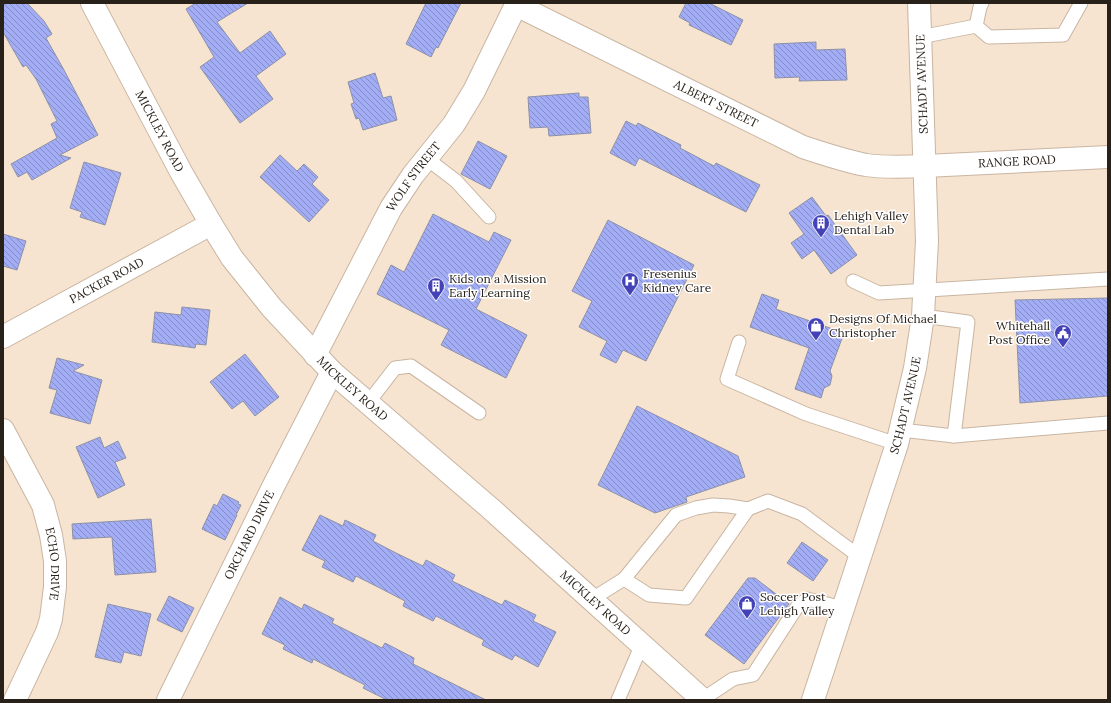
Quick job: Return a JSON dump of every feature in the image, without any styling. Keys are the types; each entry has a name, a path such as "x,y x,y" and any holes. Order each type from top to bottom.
{"street":[{"name":"MICKLEY ROAD","path":"92,3 181,172 211,224 232,258 272,308 332,372 490,508 703,700"},
{"name":"SCHADT AVENUE","path":"813,700 899,437 915,368 923,316 928,241 919,3"},
{"name":"WOLF STREET","path":"315,355 391,208 413,175 454,124 474,90 517,4"},
{"name":"ALBERT STREET","path":"517,4 804,147 835,158 868,165 901,167 926,166"},
{"name":"RANGE ROAD","path":"926,166 1108,157"},
{"name":"PACKER ROAD","path":"3,337 211,224"},
{"name":"ORCHARD DRIVE","path":"168,700 274,485 332,372"},
{"name":"ECHO DRIVE","path":"3,430 43,505 52,535 55,561 55,587 51,619 47,632 15,700"}],"lane":[{"path":"976,26 982,3"},
{"path":"976,26 989,37 1063,35 1081,3"},
{"path":"920,37 976,26"},
{"path":"426,158 456,181 489,217"},
{"path":"853,281 879,293 1108,278"},
{"path":"923,316 968,322 954,436"},
{"path":"739,342 726,379 806,414 899,437 954,436 1108,423"},
{"path":"368,403 395,368 410,366 479,413"},
{"path":"592,599 624,579 676,515 696,508 713,505 748,509 768,501 802,514 860,557"},
{"path":"624,579 649,595 686,598 748,509"},
{"path":"703,700 732,679 753,675 797,607 807,599 843,608"},
{"path":"618,700 642,644"}],"building":[{"path":"3,3 27,3 44,21 52,34 46,38 98,135 60,155 71,158 32,180 27,172 18,177 11,164 57,138 51,124 57,121 36,79 26,65 23,67 3,32"},
{"path":"196,3 248,3 217,22 240,53 270,31 286,54 256,76 273,99 240,123 200,67 214,57 186,9"},
{"path":"426,3 461,3 438,48 436,47 431,57 406,44"},
{"path":"686,3 709,3 743,20 731,45 689,25 690,23 679,17"},
{"path":"816,42 816,50 845,49 847,80 799,81 800,77 775,78 774,44"},
{"path":"375,73 383,98 391,96 397,120 363,130 359,118 356,119 351,104 354,103 348,82"},
{"path":"579,93 579,97 588,97 591,133 549,136 548,127 530,128 528,97"},
{"path":"626,121 636,126 638,123 681,145 680,148 714,166 716,163 760,185 746,212 639,158 635,166 610,153"},
{"path":"478,141 507,156 490,189 461,174"},
{"path":"280,155 297,171 304,164 318,177 312,184 329,200 309,222 260,177"},
{"path":"84,162 121,173 105,225 80,217 82,212 70,208"},
{"name":"Lehigh Valley Dental Lab","path":"812,197 826,216 828,215 857,255 831,274 814,250 802,259 791,243 804,234 789,213"},
{"name":"Kids on a Mission Early Learning","path":"433,214 489,242 494,232 511,240 476,309 527,335 506,378 441,345 449,330 377,294 391,265 404,272"},
{"name":"Fresenius Kidney Care","path":"608,220 694,265 646,361 623,350 616,363 600,355 607,341 579,327 592,301 572,291"},
{"path":"3,234 26,241 17,270 3,266"},
{"name":"Designs Of Michael Christopher","path":"762,294 779,300 776,309 844,333 830,371 832,376 830,385 824,388 821,398 795,389 809,348 750,327"},
{"name":"Whitehall Post Office","path":"1108,298 1108,396 1020,403 1015,300"},
{"path":"182,307 210,310 206,345 196,344 195,348 152,342 155,312 181,315"},
{"path":"245,354 279,397 255,416 243,401 232,409 210,382"},
{"path":"57,358 84,365 73,371 102,380 90,424 50,413 57,390 49,388"},
{"path":"637,406 738,456 745,477 686,497 687,502 655,513 598,485"},
{"path":"100,437 104,448 118,441 126,458 115,462 125,485 98,498 76,447"},
{"path":"223,494 239,502 238,504 241,505 225,540 202,529 214,504 217,506"},
{"path":"320,515 343,526 345,520 376,535 373,541 396,553 423,566 426,560 455,575 452,581 502,605 505,600 536,615 533,621 556,632 538,667 515,655 512,660 482,645 484,640 436,616 433,621 403,606 405,601 356,576 353,582 322,567 325,561 302,550"},
{"path":"151,519 156,572 115,575 112,537 73,539 72,524"},
{"path":"802,542 828,560 813,581 787,563"},
{"name":"Soccer Post Lehigh Valley","path":"748,578 755,578 789,604 744,664 705,635"},
{"path":"169,596 194,608 182,632 157,620"},
{"path":"280,597 302,609 304,604 334,619 332,623 382,648 385,643 414,658 413,664 486,700 387,700 363,688 365,685 313,659 312,663 283,649 285,645 262,634"},
{"path":"108,604 151,614 141,656 124,652 121,663 95,657"}],"place":[{"name":"Lehigh Valley Dental Lab","path":"821,238"},
{"name":"Fresenius Kidney Care","path":"630,296"},
{"name":"Kids on a Mission Early Learning","path":"436,301"},
{"name":"Designs Of Michael Christopher","path":"816,341"},
{"name":"Whitehall Post Office","path":"1063,348"},
{"name":"Soccer Post Lehigh Valley","path":"747,619"}]}
